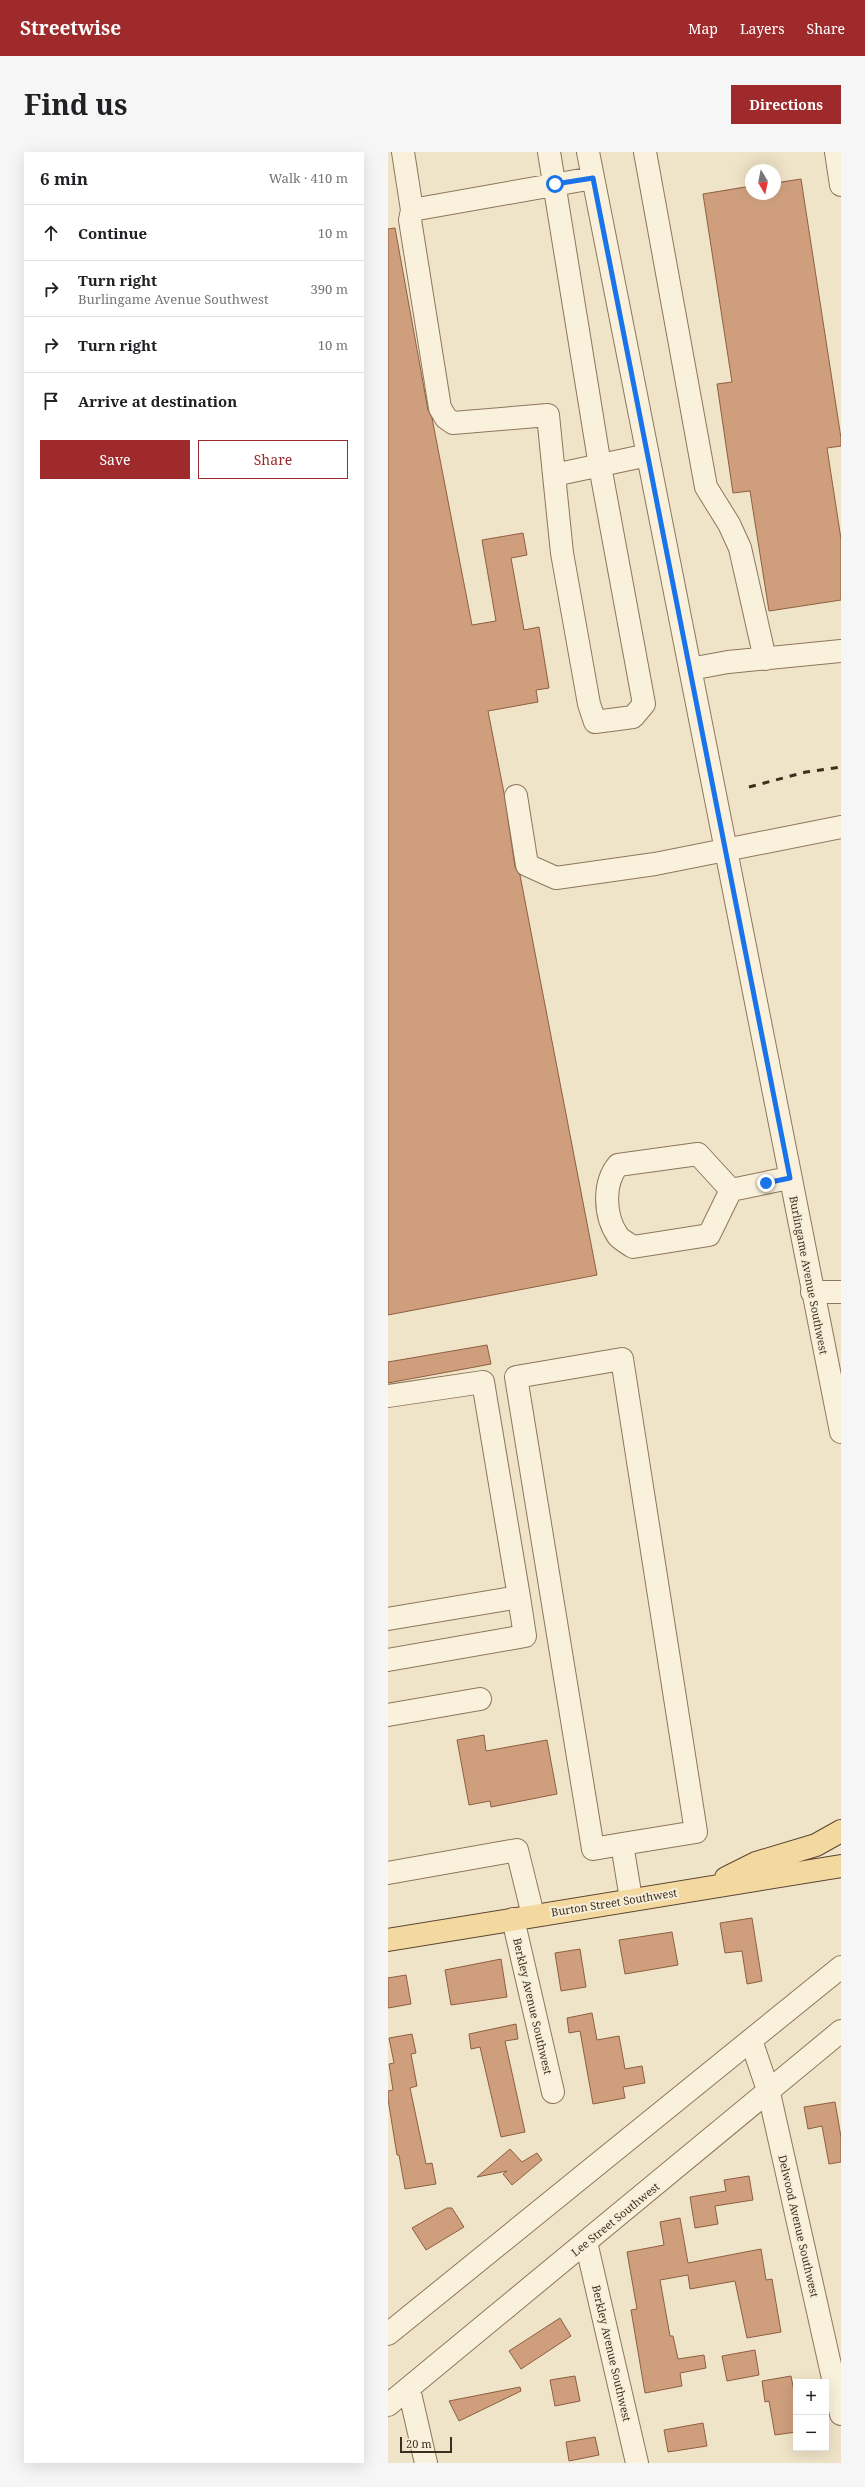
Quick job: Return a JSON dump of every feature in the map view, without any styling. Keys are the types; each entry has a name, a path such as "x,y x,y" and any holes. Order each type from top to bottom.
{"main road":[{"path":"708,1888 756,1863 816,1845 841,1831"},
{"name":"Burton Street Southwest","path":"388,1940 631,1899 841,1866"}],"street":[{"path":"402,152 412,210 410,220 440,408 453,423 548,415 562,553 589,704 595,722 610,722 633,718 644,704 600,466 549,152"},
{"name":"Burlingame Avenue Southwest","path":"588,152 725,852 841,1432"},
{"path":"644,152 706,487 729,524 740,548 765,659"},
{"path":"836,152 841,185"},
{"path":"412,210 593,178"},
{"path":"554,475 648,455"},
{"path":"690,669 841,651"},
{"path":"516,796 527,865 556,878 725,852 841,827"},
{"path":"698,1154 731,1190 709,1235 633,1247 618,1237 611,1221 607,1192 610,1174 618,1165 698,1154"},
{"path":"731,1190 790,1178"},
{"path":"812,1292 841,1292"},
{"path":"622,1359 696,1832 622,1844 593,1848 516,1377 622,1359"},
{"path":"388,1396 482,1382 525,1636 388,1660"},
{"path":"388,1619 519,1598"},
{"path":"388,1716 480,1699"},
{"path":"622,1844 631,1899"},
{"name":"Berkley Avenue Southwest","path":"388,1873 518,1850 523,1917 553,2092"},
{"path":"388,2334 841,1967"},
{"name":"Lee Street Southwest","path":"388,2405 769,2093 841,2031"},
{"name":"Delwood Avenue Southwest","path":"751,2040 769,2093 841,2414"},
{"name":"Berkley Avenue Southwest","path":"586,2242 637,2463"},
{"path":"408,2389 426,2463"}],"building":[{"path":"801,179 841,438 841,446 827,448 841,539 841,600 769,611 750,491 733,493 717,384 732,382 703,194 745,187 745,200 781,200 781,182"},
{"path":"395,228 428,410 432,418 472,625 496,621 482,540 523,533 527,555 511,558 524,630 539,627 549,688 536,690 538,702 488,711 504,793 515,867 520,875 597,1275 388,1315 388,229"},
{"path":"487,1345 491,1364 388,1383 388,1362"},
{"path":"484,1735 486,1751 547,1740 557,1794 491,1807 490,1801 469,1805 457,1740"},
{"path":"752,1918 762,1981 747,1984 742,1951 725,1953 720,1923"},
{"path":"672,1932 678,1965 625,1974 619,1940"},
{"path":"580,1949 586,1987 561,1991 555,1953"},
{"path":"501,1959 507,1997 451,2005 445,1970"},
{"path":"406,1975 411,2004 388,2008 388,1978"},
{"path":"592,2013 597,2040 619,2036 625,2069 642,2066 645,2083 623,2087 625,2098 593,2104 580,2031 569,2033 567,2018"},
{"path":"516,2024 518,2039 505,2041 525,2132 501,2137 480,2047 471,2049 469,2034"},
{"path":"412,2034 416,2053 411,2054 417,2086 410,2088 426,2164 432,2163 436,2184 405,2189 399,2155 397,2155 388,2099 388,2091 393,2090 389,2064 394,2063 389,2038"},
{"path":"835,2102 841,2137 841,2162 829,2164 822,2126 808,2129 804,2107"},
{"path":"510,2149 522,2162 537,2153 542,2160 512,2185 503,2174 507,2171 477,2177"},
{"path":"749,2176 753,2200 715,2206 718,2224 695,2228 690,2197 726,2191 724,2180"},
{"path":"447,2208 452,2208 464,2227 426,2250 412,2228"},
{"path":"680,2218 688,2263 761,2249 766,2280 772,2279 781,2332 747,2338 735,2281 690,2289 688,2275 660,2280 670,2336 673,2336 678,2359 704,2355 706,2368 680,2373 682,2386 645,2393 631,2310 637,2309 627,2252 664,2245 660,2222"},
{"path":"560,2318 571,2336 521,2369 509,2351"},
{"path":"755,2350 759,2375 727,2381 722,2356"},
{"path":"575,2376 580,2401 555,2406 550,2380"},
{"path":"791,2376 793,2386 793,2432 775,2435 769,2401 765,2402 762,2381"},
{"path":"520,2387 521,2391 459,2421 449,2401"},
{"path":"703,2423 707,2446 668,2452 664,2430"},
{"path":"595,2437 599,2455 569,2461 566,2442"}],"railway":[{"path":"749,787 806,772 841,767"}],"route":[{"path":"555,184 593,178 790,1178 766,1183"}]}
